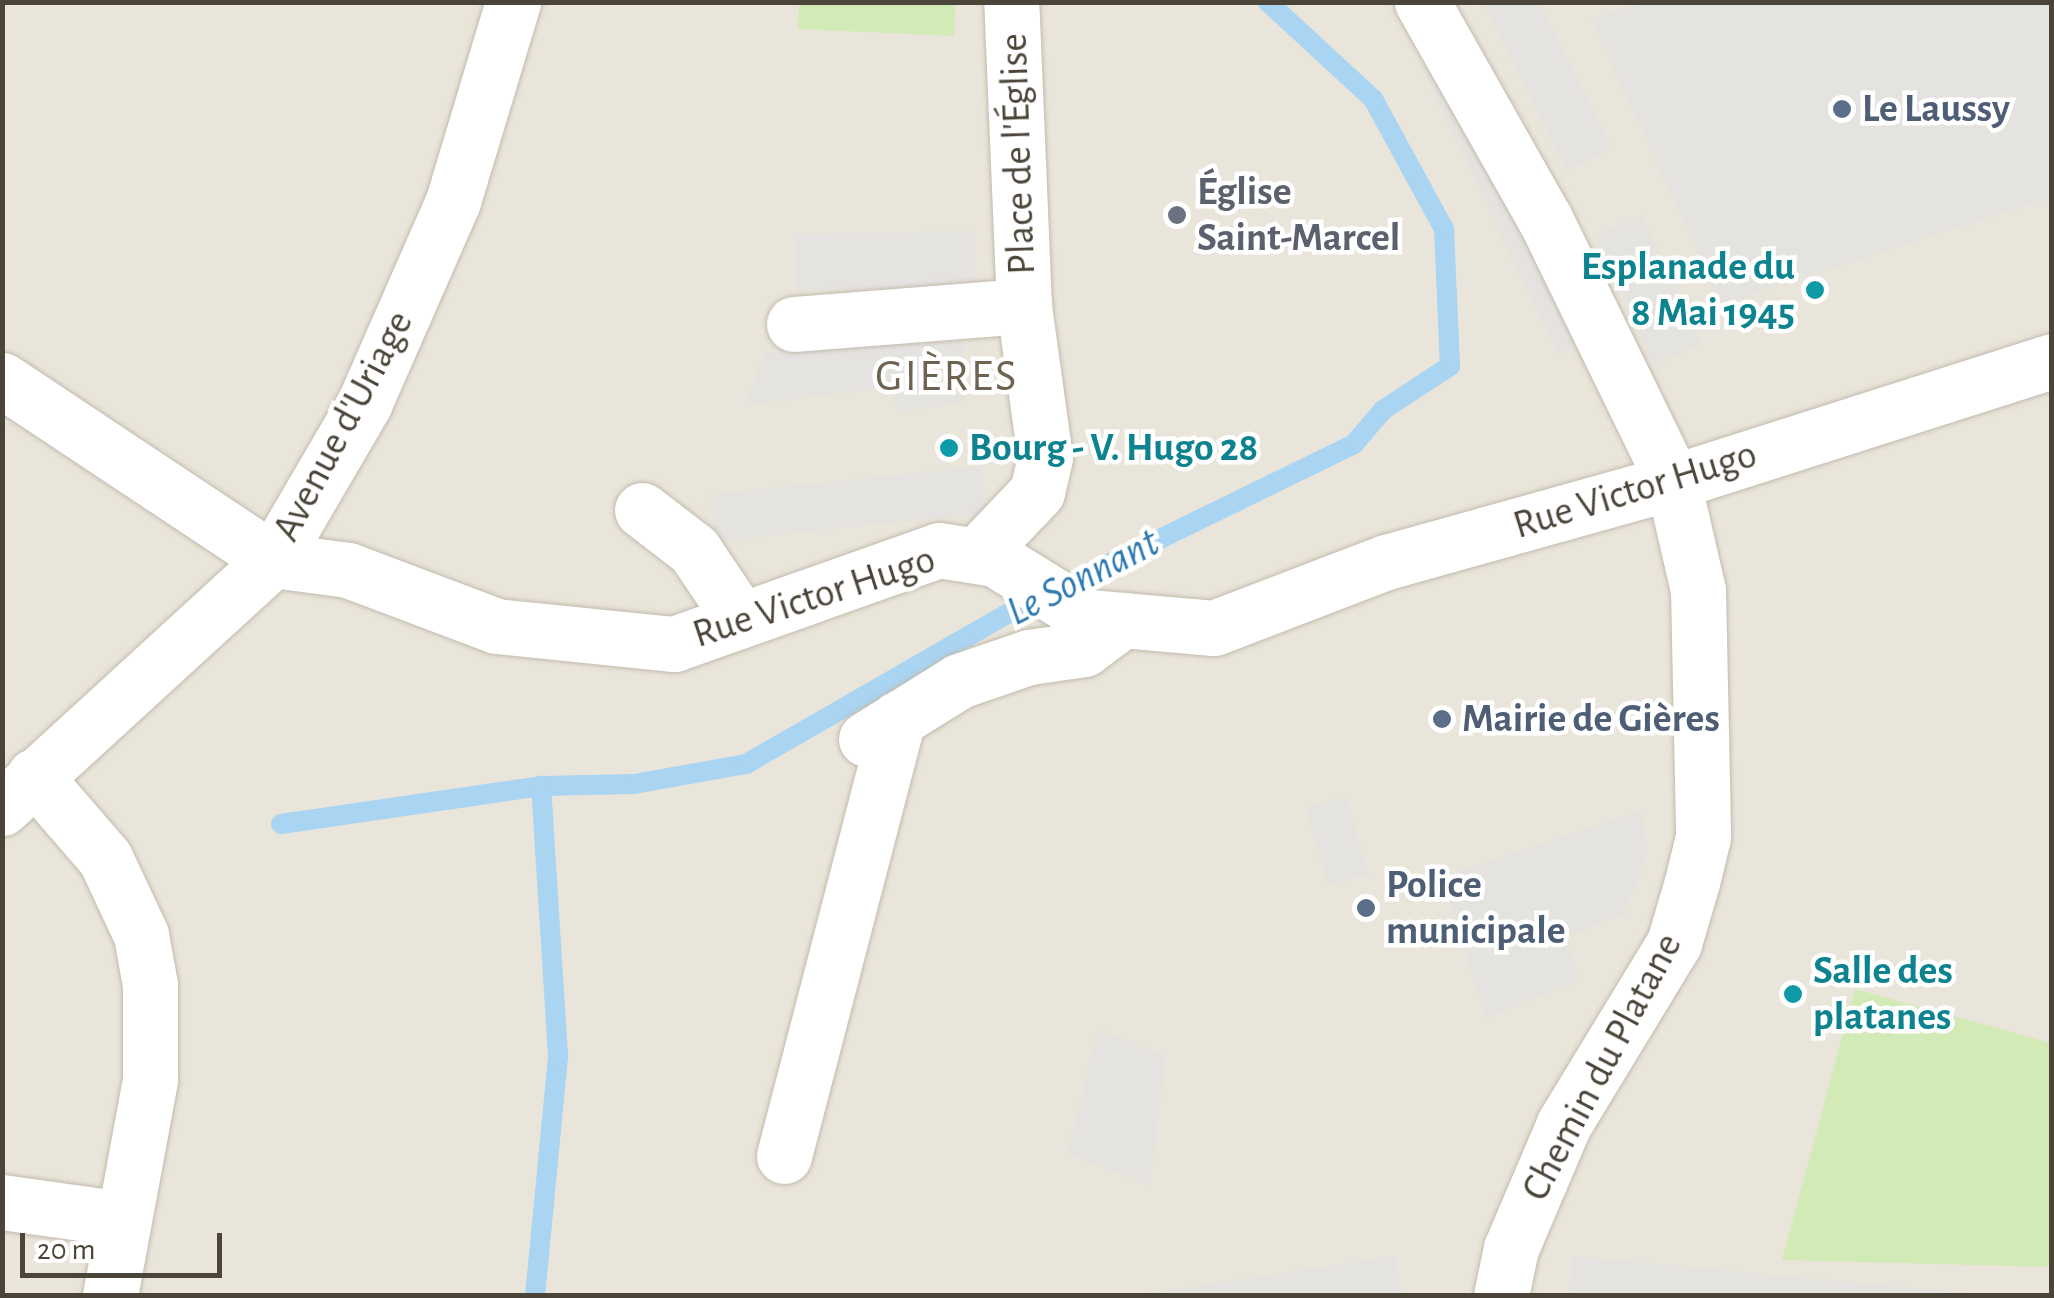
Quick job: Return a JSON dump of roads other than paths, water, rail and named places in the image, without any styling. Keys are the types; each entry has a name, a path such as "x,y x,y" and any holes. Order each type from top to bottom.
{"street":[{"name":"Avenue d'Uriage","path":"18,792 273,560 364,404 453,201 512,2"},
{"name":"Place de l'Église","path":"986,557 1037,492 1045,458 1024,306 1011,2"},
{"name":"Chemin du Platane","path":"1422,2 1545,219 1672,482 1698,590 1703,837 1674,943 1564,1124 1522,1218 1502,1296"},
{"name":"Place de l'Église","path":"794,324 1024,306"},
{"name":"Rue Victor Hugo","path":"2,380 273,560 348,570 496,626 674,644 939,550 986,557 1105,619 1214,628 1386,562 1672,482 2052,360"},
{"path":"642,510 694,550 741,620"},
{"path":"851,748 959,681 1029,657 1084,649 1105,619"},
{"path":"784,1156 898,719"},
{"path":"18,792 104,858 141,935 150,986 150,1080 110,1296"},
{"path":"2,1202 123,1219"}],"waterway":[{"name":"Le Sonnant","path":"281,824 541,786 634,784 746,764 1010,612 1354,444 1383,410 1450,366 1444,229 1373,99 1268,2"},
{"path":"535,1296 558,1055 541,786"}],"place":[{"name":"Le Laussy","path":"1842,109"},
{"name":"Église Saint-Marcel","path":"1177,215"},
{"name":"Esplanade du 8 Mai 1945","path":"1815,290"},
{"name":"Bourg - V. Hugo 28","path":"949,448"},
{"name":"Mairie de Gières","path":"1442,719"},
{"name":"Police municipale","path":"1366,908"},
{"name":"Salle des platanes","path":"1793,994"}],"district":[{"name":"GIÈRES","path":"947,377"}]}
